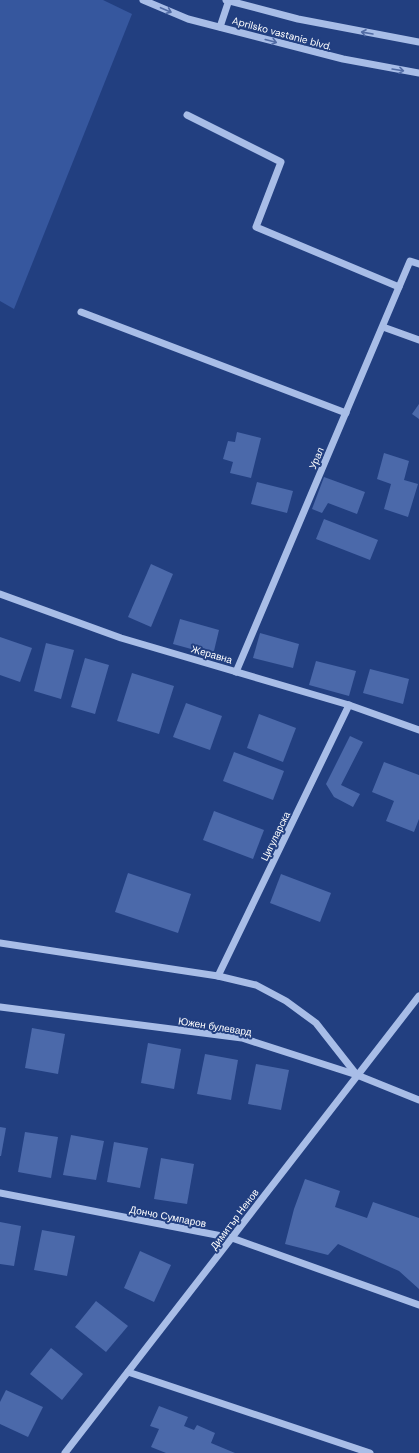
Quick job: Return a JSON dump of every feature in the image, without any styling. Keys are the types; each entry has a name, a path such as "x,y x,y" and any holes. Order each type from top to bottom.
{"street":[{"name":"Aprilsko vastanie blvd.","path":"143,0 188,19 343,59 419,73"},
{"name":"Aprilsko vastanie blvd.","path":"228,0 298,19 419,42"},
{"path":"220,27 228,0"},
{"path":"186,115 281,162 256,227 399,287"},
{"name":"Урал","path":"236,672 410,261 419,264"},
{"path":"81,312 346,413"},
{"path":"383,327 419,340"},
{"name":"Жеравна","path":"0,594 121,638 349,705 419,730"},
{"name":"Цигуларска","path":"218,976 349,705"},
{"path":"0,943 218,976 256,985 286,1001 316,1023 357,1075"},
{"name":"Димитър Ненов","path":"65,1453 419,996"},
{"name":"Южен булевард","path":"0,1007 242,1038 357,1075 419,1100"},
{"name":"Дончо Сумпаров","path":"0,1193 232,1238 419,1305"},
{"path":"128,1372 370,1453"}],"shaded area":[{"path":"0,0 103,0 132,14 14,309 0,301"}],"building":[{"path":"419,404 419,419 412,414"},
{"path":"237,432 261,438 251,478 230,473 233,462 223,459 228,441 235,442"},
{"path":"384,453 409,461 404,480 418,484 408,517 384,509 391,484 377,479"},
{"path":"324,477 365,492 357,514 328,503 322,513 312,509"},
{"path":"257,482 293,491 287,513 251,504"},
{"path":"324,519 378,540 370,560 316,539"},
{"path":"151,564 173,574 151,627 128,617"},
{"path":"180,619 219,630 213,655 173,644"},
{"path":"260,633 299,644 293,668 253,658"},
{"path":"0,637 32,648 20,682 0,675"},
{"path":"46,643 74,650 61,699 34,691"},
{"path":"85,658 109,665 95,714 71,707"},
{"path":"316,661 356,671 349,696 309,685"},
{"path":"370,669 409,679 403,704 363,693"},
{"path":"132,673 174,686 159,734 117,721"},
{"path":"186,703 222,716 210,750 173,737"},
{"path":"259,714 296,728 283,762 247,748"},
{"path":"350,736 363,742 341,785 360,794 353,807 334,797 326,784"},
{"path":"234,752 284,771 273,800 223,781"},
{"path":"384,762 419,775 419,819 414,832 386,821 394,801 372,792"},
{"path":"214,811 264,830 253,859 203,840"},
{"path":"128,873 191,894 178,933 115,912"},
{"path":"281,874 331,893 320,922 270,903"},
{"path":"32,1028 65,1034 58,1074 25,1068"},
{"path":"148,1043 181,1049 174,1089 141,1083"},
{"path":"205,1054 238,1060 231,1100 197,1094"},
{"path":"256,1064 289,1070 281,1110 248,1104"},
{"path":"0,1127 6,1128 1,1156 0,1156"},
{"path":"25,1132 58,1137 51,1178 18,1172"},
{"path":"71,1135 104,1141 96,1180 63,1175"},
{"path":"114,1142 148,1148 140,1188 107,1182"},
{"path":"161,1158 194,1164 187,1204 154,1199"},
{"path":"305,1179 340,1191 335,1207 367,1218 373,1202 419,1218 419,1289 399,1271 338,1244 328,1255 285,1244 294,1209"},
{"path":"0,1222 21,1226 14,1266 0,1264"},
{"path":"42,1230 75,1236 67,1276 34,1270"},
{"path":"140,1251 171,1265 154,1302 124,1288"},
{"path":"96,1301 128,1326 106,1352 75,1327"},
{"path":"51,1348 83,1374 62,1400 30,1374"},
{"path":"6,1390 43,1407 28,1437 0,1424 0,1402"},
{"path":"159,1406 188,1417 184,1426 194,1430 197,1425 215,1433 211,1443 235,1453 166,1453 151,1447 159,1429 150,1426"}]}
